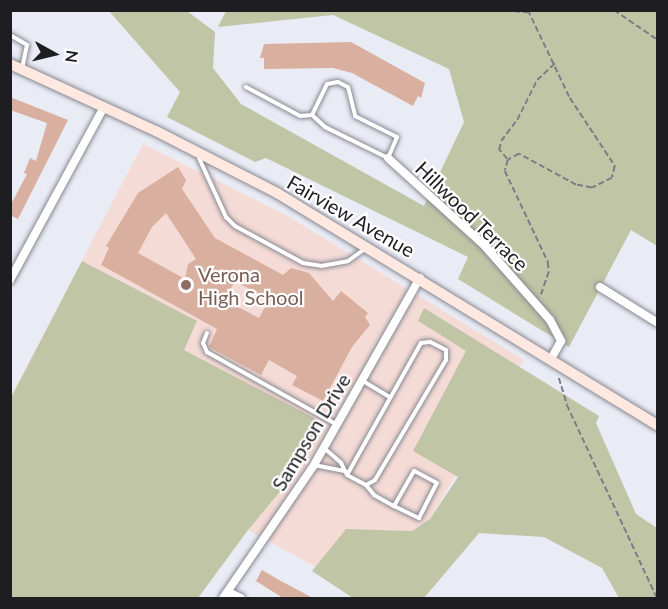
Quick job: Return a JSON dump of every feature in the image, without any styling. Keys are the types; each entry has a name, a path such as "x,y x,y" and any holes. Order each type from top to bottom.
{"main road":[{"name":"Fairview Avenue","path":"10,64 197,151 367,246 657,426"}],"street":[{"path":"10,280 104,107"},
{"name":"Hillwood Terrace","path":"388,158 483,244 546,316 561,341 555,362"},
{"name":"Sampson Drive","path":"225,595 314,465 420,278"},
{"path":"600,287 657,322"},
{"path":"225,595 241,598"}],"lane":[{"path":"10,35 24,42 28,49 21,69"},
{"path":"246,87 300,116 312,115 325,128 388,158 397,137 355,116 348,87 338,82 327,84 312,115"},
{"path":"197,151 226,217 235,226 315,266 353,259 367,246"},
{"path":"207,333 203,343 207,352 337,424"},
{"path":"345,473 421,344 430,342 446,350 446,360 381,473 366,485"},
{"path":"362,380 390,397"},
{"path":"324,448 337,458 345,473"},
{"path":"314,465 345,473 394,506 421,517 437,483 414,471 394,506"}],"path":[{"path":"496,10 529,11 570,98 615,166 612,178 592,188 576,185 519,154 507,160"},
{"path":"614,10 657,40"},
{"path":"546,316 541,294 549,272 548,262 505,171 507,160 499,150 501,141 517,120 537,80 555,63"},
{"path":"555,362 559,385 567,405 657,598"}],"shaded area":[{"name":"Verona High School","path":"143,144 286,215 524,360 430,519 412,531 346,529 316,567 248,530 198,598 11,598 10,398"}],"green space":[{"path":"109,11 187,11 215,32 213,68 241,104 424,206 464,122 449,69 333,15 218,27 226,11 657,11 657,246 631,230 569,347 458,279 468,257 266,158 255,162 167,117 180,92"},
{"path":"82,261 197,321 184,350 314,418 321,430 302,465 248,530 198,598 11,598 11,398"},
{"path":"424,308 599,416 596,423 636,514 657,528 657,598 619,598 602,568 544,537 479,533 424,598 353,598 312,571 346,529 412,531 430,519 458,477 413,451 466,351 418,321"}],"building":[{"path":"351,42 425,83 421,98 418,96 413,106 352,73 333,68 264,69 264,58 260,58 264,44"},
{"path":"10,97 68,120 18,219 10,215 10,206 27,174 24,173 30,158 36,161 47,123 10,110"},
{"name":"Verona High School","path":"178,167 186,180 182,189 215,238 283,275 291,268 309,273 333,301 341,291 368,313 365,317 370,325 352,347 323,401 292,385 297,376 269,360 261,375 209,347 217,329 101,265 109,248 106,246 138,193","holes":["166,213 196,259 188,264 185,279 138,253 152,227","235,281 269,300 259,318 225,300"]},
{"path":"262,570 313,598 283,598 256,581"}],"place":[{"name":"Verona High School","path":"186,285"}]}
